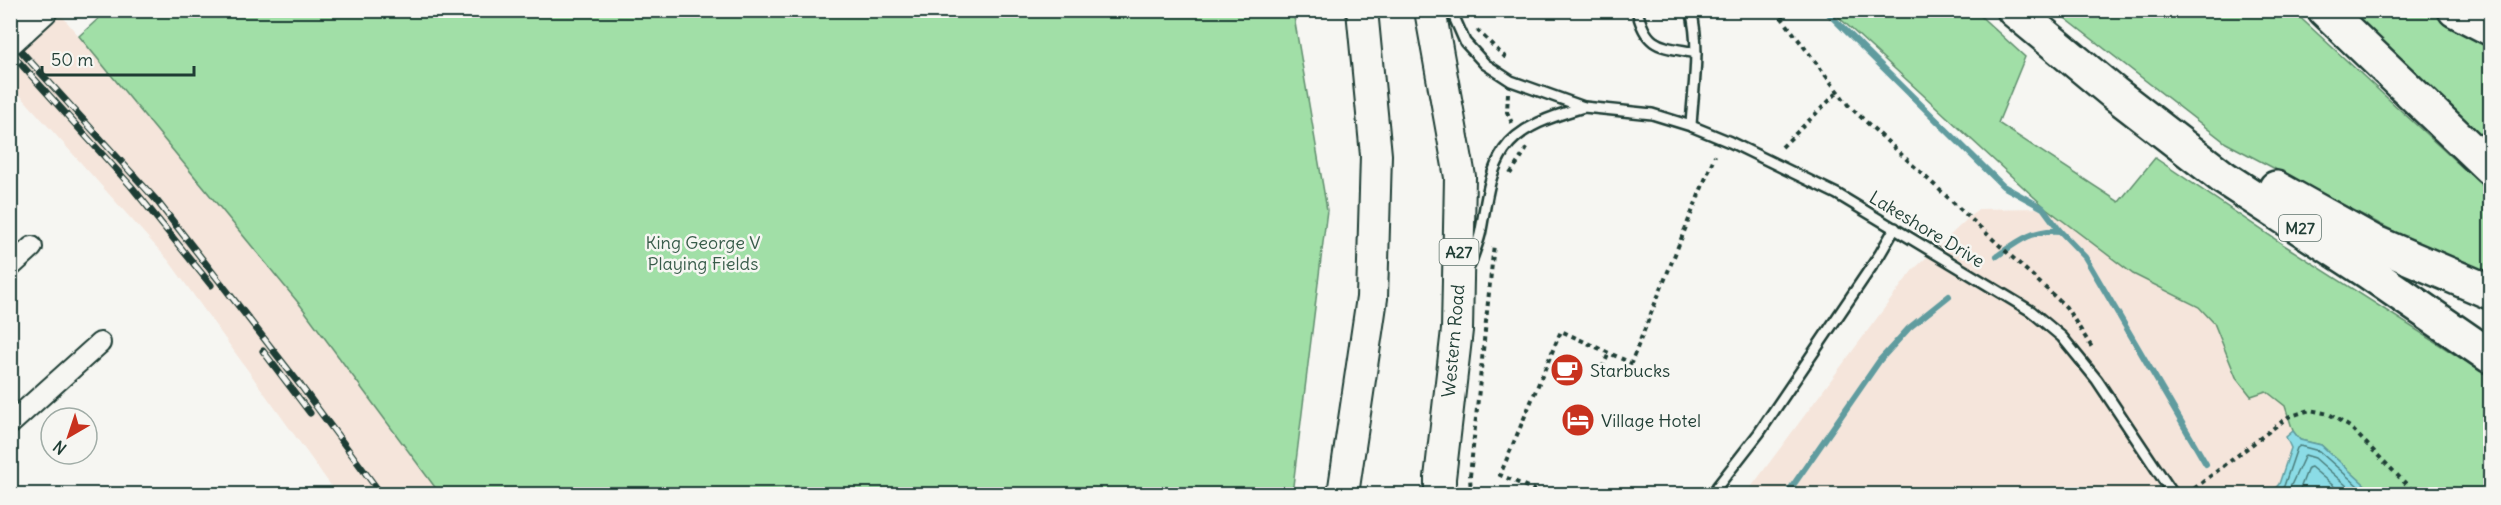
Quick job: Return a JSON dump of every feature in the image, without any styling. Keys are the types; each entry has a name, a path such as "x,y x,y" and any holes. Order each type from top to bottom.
{"highway":[{"name":"M27","path":"2014,10 2114,93 2224,178 2370,273 2490,356"},
{"path":"2325,10 2490,168"},
{"path":"2455,10 2490,28"},
{"path":"2114,93 2373,242 2490,292"}],"main road":[{"path":"1342,495 1372,298 1376,155 1362,10"},
{"name":"Western Road","path":"1430,10 1460,177 1457,330 1440,495"}],"street":[{"path":"10,267 32,247"},
{"path":"10,424 100,343"}],"lane":[{"path":"1451,10 1465,42 1485,64 1511,81 1584,107"},
{"path":"1637,10 1641,28 1648,39 1664,46 1696,53"},
{"path":"1690,10 1695,28 1696,53 1691,126"},
{"path":"1458,298 1480,233 1489,186 1504,150 1519,136 1546,119 1584,107"},
{"name":"Lakeshore Drive","path":"1584,107 1652,114 1691,126 1776,163 1837,194 2031,311 2062,338 2097,380 2173,495"},
{"path":"1717,487 1759,433 1869,272 1895,228"}],"path":[{"path":"1776,10 1838,92 1876,132 2015,261"},
{"path":"1471,22 1485,39 1508,60"},
{"path":"1509,89 1506,101 1507,112 1514,127"},
{"path":"1782,147 1838,92"},
{"path":"1507,178 1526,150"},
{"path":"1544,495 1500,475 1561,331 1631,363 1716,155"},
{"path":"1471,495 1470,476 1494,243"},
{"path":"1602,368 1609,353"},
{"path":"2187,495 2288,417 2310,410 2329,414 2350,427 2416,495"}],"shaded area":[{"path":"10,11 58,11 301,306 440,494 337,494 169,261 11,85"},
{"path":"2046,208 2219,285 2490,460 2490,494 1746,494 1912,271 1978,209"}],"green space":[{"name":"King George V Playing Fields","path":"107,11 1293,11 1327,210 1292,494 440,494 301,306 79,36"},
{"path":"1832,11 1975,11 2025,57 1998,123 2119,202 2155,158 2284,245 2490,377 2490,494 2375,494 2321,445 2300,440 2293,431 2285,406 2266,391 2251,396 2236,377 2214,323 2199,307 2133,274 2046,208"},
{"path":"2056,11 2293,11 2490,193 2490,276 2439,255 2226,143"},
{"path":"2351,11 2426,11 2490,39 2490,144"}],"water":[{"path":"2293,431 2300,440 2321,445 2375,494 2270,494 2279,484 2291,448 2286,437"}],"waterway":[{"path":"1825,10 2003,186 2043,208 2060,231"},
{"path":"1997,256 2034,234 2060,231 2085,257 2206,464"},
{"path":"1787,494 1880,360 1909,328 1949,296"}],"railway":[{"path":"10,39 157,201 301,386 381,494"},
{"path":"10,52 131,186 211,285"},
{"path":"263,351 310,413"}],"place":[{"name":"Starbucks","path":"1567,370"},
{"name":"Village Hotel","path":"1578,420"}]}
